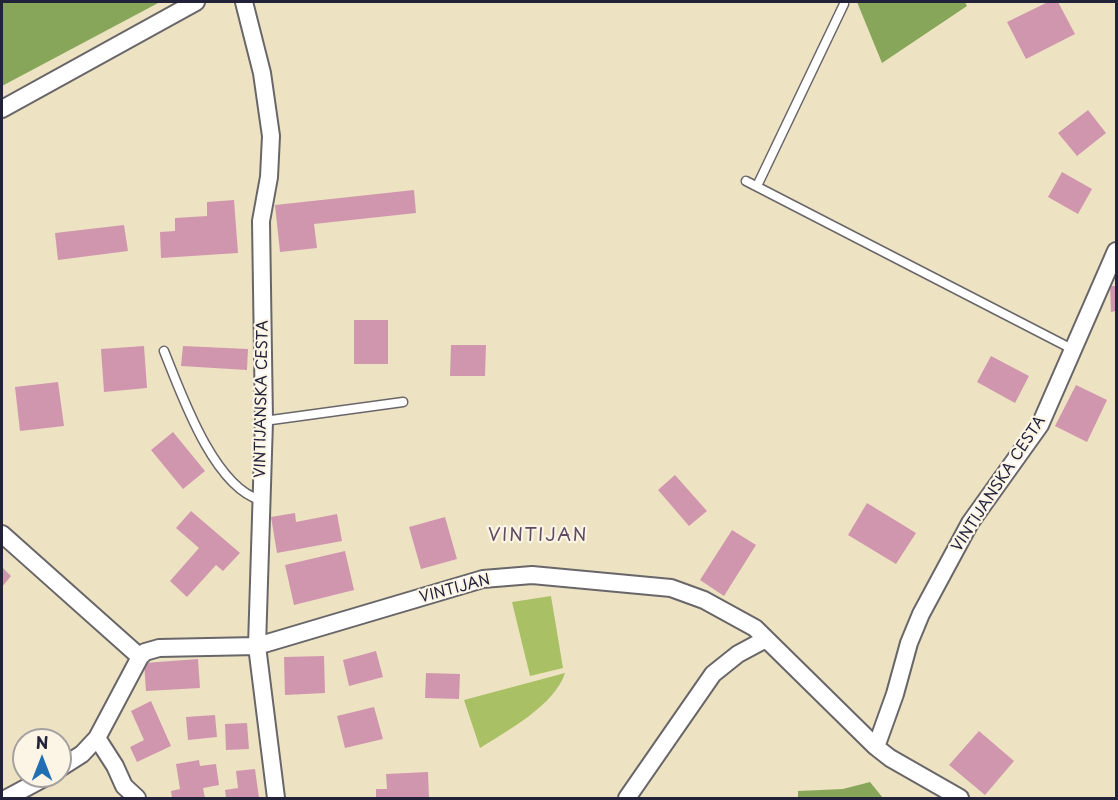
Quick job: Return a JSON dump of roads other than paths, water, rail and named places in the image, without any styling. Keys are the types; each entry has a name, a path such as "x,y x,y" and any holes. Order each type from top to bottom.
{"street":[{"path":"2,109 196,2"},
{"name":"VINTIJANSKA CESTA","path":"244,2 262,73 271,136 269,177 261,221 264,421 257,646 276,798"},
{"name":"VINTIJANSKA CESTA","path":"876,747 895,694 909,643 936,583 970,523 1040,424 1116,251"},
{"path":"2,534 140,657 97,738 82,754 72,760"},
{"name":"VINTIJAN","path":"140,657 145,652 159,648 257,646 483,579 532,575 671,588 704,600 745,621 876,747 960,798"},
{"path":"627,798 713,674 738,654 766,639"},
{"path":"97,738 115,766 124,786 137,798"},
{"path":"7,798 26,788"}],"lane":[{"path":"757,186 844,4"},
{"path":"746,181 1074,351"},
{"path":"164,351 192,421 218,463 243,493 260,500"},
{"path":"264,421 403,402"}],"district":[{"name":"VINTIJAN","path":"538,536"}]}
